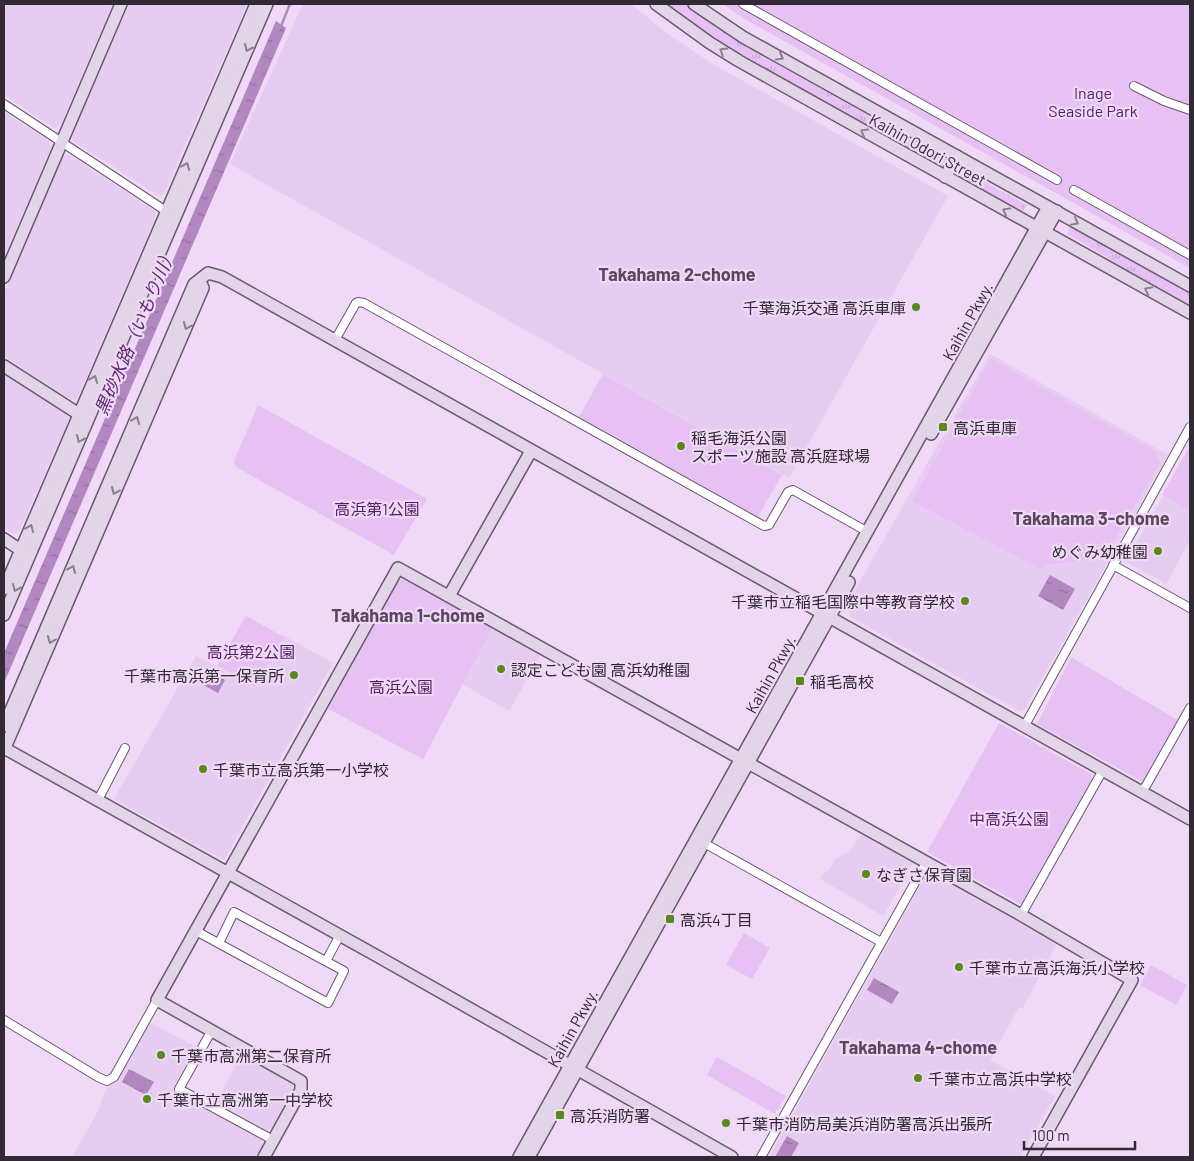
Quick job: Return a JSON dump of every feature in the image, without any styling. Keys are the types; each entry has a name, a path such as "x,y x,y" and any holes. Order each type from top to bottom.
{"street":[{"path":"4,277 121,4"},
{"path":"171,214 256,4"},
{"path":"4,615 25,553 83,418 171,214 267,4"},
{"name":"Kaihin Odori Street","path":"656,4 710,43 945,177 1190,313"},
{"name":"Kaihin Odori Street","path":"694,4 743,36 1190,286"},
{"path":"743,4 1057,180"},
{"path":"1134,86 1164,101 1190,110"},
{"path":"4,104 171,214"},
{"path":"945,177 957,156"},
{"path":"1074,190 1190,255"},
{"name":"Kaihin Pkwy.","path":"826,615 868,532 1053,209"},
{"name":"Kaihin Pkwy.","path":"528,1157 574,1067 1041,230"},
{"path":"4,726 194,284 208,273 222,277 1190,819"},
{"path":"200,281 203,288 4,749 340,935 732,1157"},
{"path":"335,340 356,303 364,303 764,526 769,525 788,492 793,490 868,532"},
{"path":"4,366 83,418"},
{"path":"1024,725 1190,427"},
{"path":"449,596 530,451"},
{"path":"4,538 25,553"},
{"path":"4,589 25,553"},
{"path":"1113,565 1190,608"},
{"path":"4,1020 96,1076 107,1081 114,1077 398,568 1021,915 1132,980 1033,1157"},
{"path":"1142,791 1190,708"},
{"path":"98,800 125,748"},
{"name":"Kaihin Pkwy.","path":"519,1157 574,1067 704,843 745,761"},
{"path":"1021,915 1103,770"},
{"path":"704,843 881,942"},
{"path":"761,1157 926,863"},
{"path":"196,931 328,1003 344,971 234,912 219,943"},
{"path":"326,961 340,935"},
{"path":"158,1000 301,1080 301,1090 264,1157"},
{"path":"212,1030 180,1089 273,1140"}],"shaded area":[{"path":"4,4 113,4 60,126 54,128 4,95"},
{"path":"129,4 247,4 164,194 159,196 73,141 72,135"},
{"path":"303,4 631,4 668,34 711,63 948,196 789,478 230,164"},
{"path":"4,112 49,141 51,148 4,257"},
{"path":"69,155 154,210 156,216 77,399 72,400 4,356 4,293 63,156"},
{"path":"990,354 1168,455 1025,709 1019,711 850,617 847,604"},
{"path":"4,373 67,414 69,419 19,532 14,534 4,528"},
{"name":"めぐみ幼稚園","path":"1163,496 1190,511 1190,540 1166,584 1126,562"},
{"name":"認定こども園 高浜幼稚園","path":"493,627 541,655 509,711 462,684"},
{"name":"千葉市立高浜第一小学校","path":"284,636 333,663 224,860 114,799 196,656 256,688"},
{"name":"なぎさ保育園","path":"861,835 913,863 883,916 819,878 830,869 835,859 850,851"},
{"path":"932,874 1057,943 1022,1009 1019,1007 990,1060 1055,1096 1021,1157 769,1157 926,875"},
{"name":"千葉市立高洲第一中学校","path":"149,1022 196,1047 173,1088 153,1078 261,1138 262,1146 255,1157 72,1157 98,1111 107,1087 117,1082"},
{"path":"241,1055 291,1082 293,1088 271,1129 265,1131 215,1105"}],"green space":[{"path":"664,4 685,4 738,39 948,156 949,159 941,168 741,57 688,23"},
{"name":"Inage Seaside Park","path":"722,4 1190,4 1190,268 750,22"},
{"path":"960,165 966,167 985,182 1027,205 1022,213 956,176 955,174"},
{"path":"1071,226 1190,292 1190,307 1128,272 1067,234"},
{"path":"991,359 1155,452 1160,463 1104,557 1045,565 1042,570 912,501"},
{"name":"稲毛海浜公園 スポーツ施設 高浜庭球場","path":"603,374 782,475 758,517 579,417"},
{"name":"高浜第1公園","path":"258,405 427,499 394,555 236,467 234,461"},
{"path":"1190,446 1190,511 1162,495"},
{"name":"高浜公園","path":"406,577 493,627 423,759 328,709 398,580"},
{"name":"高浜第2公園","path":"246,616 284,637 255,687 217,666"},
{"path":"1071,657 1186,725 1147,784 1037,724"},
{"name":"中高浜公園","path":"999,723 1091,774 1092,781 1022,905 927,852"},
{"path":"744,933 770,948 752,979 726,965"},
{"path":"1151,965 1187,985 1176,1005 1140,985"},
{"path":"717,1057 786,1096 775,1114 707,1075"}],"water":[{"path":"276,21 286,28 4,683 4,653"},
{"path":"1050,575 1075,589 1063,610 1038,596"},
{"path":"201,667 225,680 218,693 194,680"},
{"path":"874,978 899,992 892,1004 867,990"},
{"path":"129,1069 154,1082 146,1095 122,1082"},
{"path":"787,1136 799,1143 791,1157 775,1157"}],"waterway":[{"name":"黒砂水路（いもり川）","path":"281,26 290,4"}],"place":[{"name":"千葉海浜交通 高浜車庫","path":"916,307"},
{"name":"高浜車庫","path":"943,427"},
{"name":"稲毛海浜公園 スポーツ施設 高浜庭球場","path":"681,446"},
{"name":"めぐみ幼稚園","path":"1158,551"},
{"name":"千葉市立稲毛国際中等教育学校","path":"965,601"},
{"name":"認定こども園 高浜幼稚園","path":"501,669"},
{"name":"千葉市高浜第一保育所","path":"294,675"},
{"name":"稲毛高校","path":"800,681"},
{"name":"千葉市立高浜第一小学校","path":"203,769"},
{"name":"なぎさ保育園","path":"866,874"},
{"name":"高浜4丁目","path":"670,919"},
{"name":"千葉市立高浜海浜小学校","path":"959,967"},
{"name":"千葉市高洲第二保育所","path":"161,1055"},
{"name":"千葉市立高浜中学校","path":"918,1078"},
{"name":"千葉市立高洲第一中学校","path":"147,1099"},
{"name":"高浜消防署","path":"560,1115"},
{"name":"千葉市消防局美浜消防署高浜出張所","path":"726,1123"}],"district":[{"name":"Takahama 2-chome","path":"677,274"},
{"name":"Takahama 3-chome","path":"1091,518"},
{"name":"Takahama 1-chome","path":"408,615"},
{"name":"Takahama 4-chome","path":"918,1047"}]}
